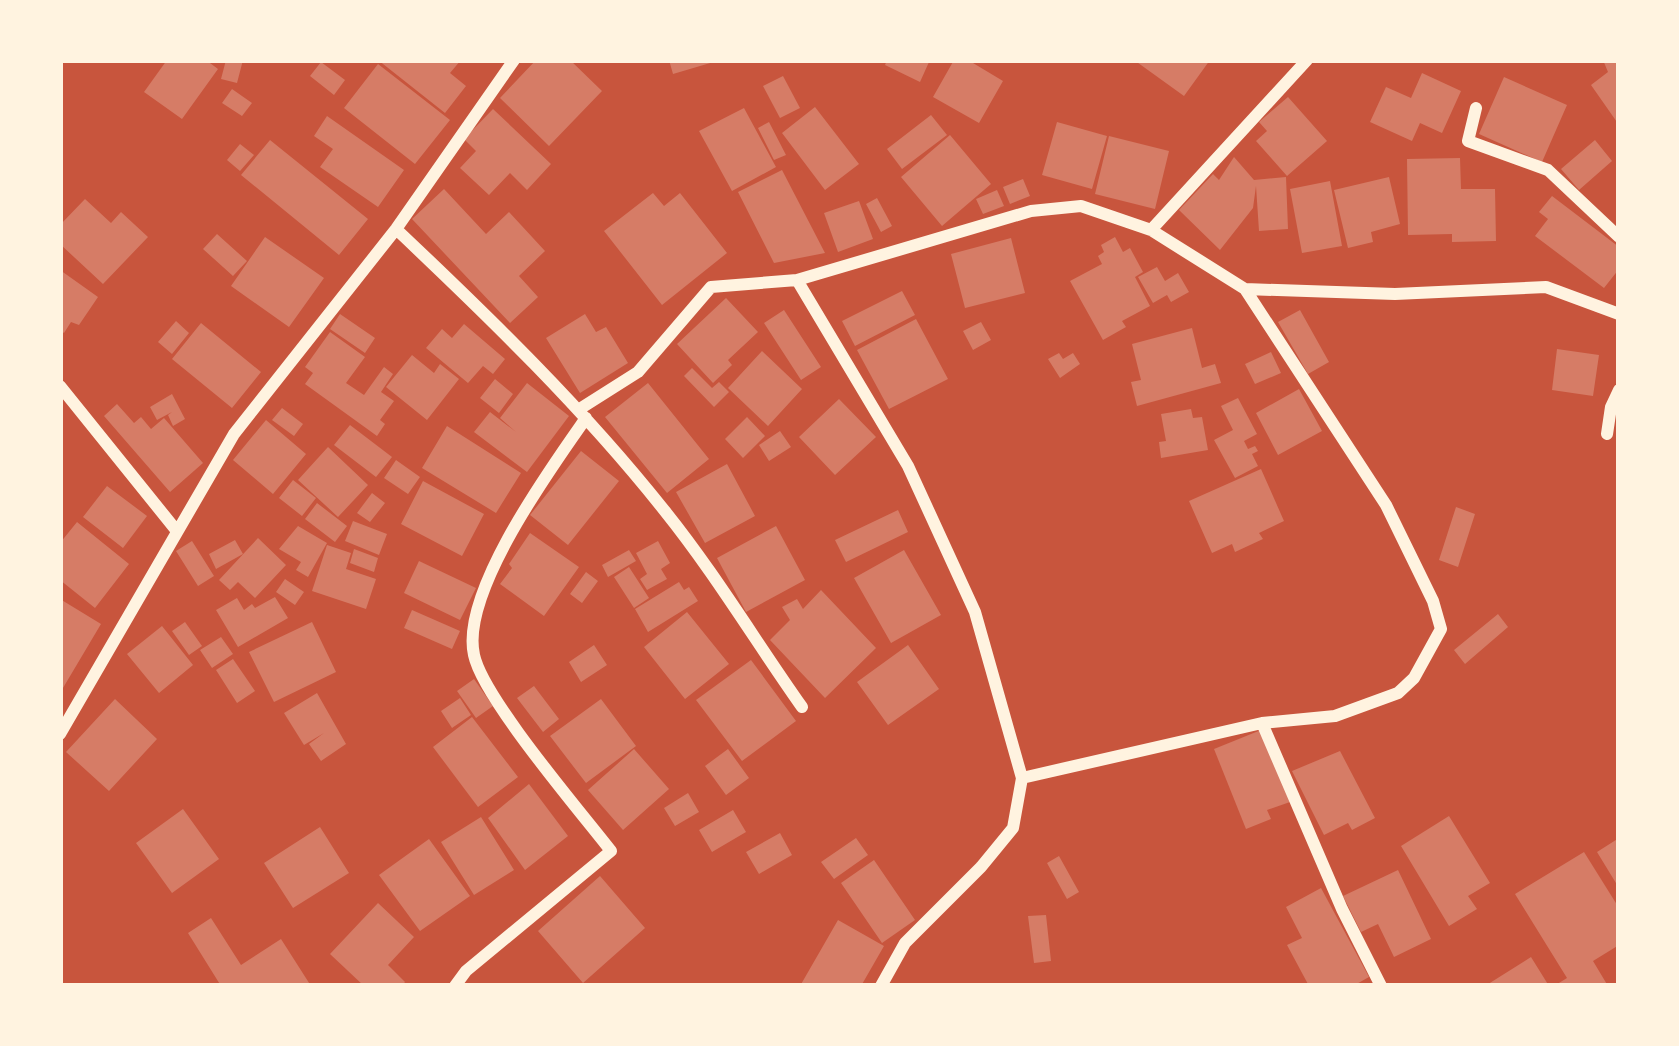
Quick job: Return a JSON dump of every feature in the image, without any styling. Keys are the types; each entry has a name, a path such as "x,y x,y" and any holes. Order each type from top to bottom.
{"street":[{"path":"60,734 234,434 396,229 514,60"},
{"path":"1151,230 1306,60"},
{"path":"1476,108 1468,141 1548,170 1619,237"},
{"path":"455,986 466,971 611,851 508,717 474,660 472,633 491,574 521,511 582,414 638,372 711,287 797,280 1031,211 1081,206 1151,230 1245,289 1386,505 1441,628 1414,678 1398,693 1335,716 1262,723 1022,778"},
{"path":"396,229 500,327 582,414 666,513 802,707"},
{"path":"797,280 908,466 975,612 1022,778 1012,828 905,943 881,986"},
{"path":"1245,289 1395,294 1546,287 1619,314"},
{"path":"60,386 176,530"},
{"path":"1607,434 1619,390"},
{"path":"1262,723 1342,909 1381,986"}],"building":[{"path":"167,60 206,60 218,69 182,119 144,92"},
{"path":"226,60 243,60 237,83 221,79"},
{"path":"378,60 461,60 450,73 466,86 445,113"},
{"path":"536,60 570,60 602,91 549,146 500,98"},
{"path":"669,60 717,60 717,61 673,74"},
{"path":"887,60 929,62 920,82 885,65"},
{"path":"954,60 968,60 1003,81 979,123 933,97"},
{"path":"1134,60 1210,60 1184,96"},
{"path":"1603,60 1619,60 1619,125 1591,85 1608,72"},
{"path":"321,62 345,80 334,95 310,76"},
{"path":"378,64 450,120 415,164 344,108"},
{"path":"1422,73 1461,91 1442,133 1420,123 1412,141 1370,122 1386,87 1411,98"},
{"path":"783,76 800,108 780,118 763,86"},
{"path":"1504,77 1567,105 1542,162 1479,134"},
{"path":"232,89 252,103 242,116 222,103"},
{"path":"1288,97 1327,141 1287,176 1256,141 1267,131 1259,122"},
{"path":"815,107 859,164 825,190 782,133"},
{"path":"744,108 776,167 732,191 699,131"},
{"path":"493,109 551,164 527,190 510,173 489,195 460,168 476,151 464,139"},
{"path":"931,115 947,135 902,169 887,149"},
{"path":"327,116 404,170 378,207 320,167 333,149 314,136"},
{"path":"769,122 786,155 774,160 758,128"},
{"path":"1057,122 1107,136 1092,189 1042,175"},
{"path":"950,135 991,184 942,226 901,177"},
{"path":"1109,136 1169,151 1155,209 1095,194"},
{"path":"270,140 368,219 339,255 241,175"},
{"path":"1595,140 1612,161 1579,190 1561,169"},
{"path":"240,144 254,155 240,171 227,160"},
{"path":"1234,157 1254,180 1286,177 1288,229 1259,231 1256,186 1253,208 1220,250 1179,210 1213,174 1219,180"},
{"path":"1460,158 1461,189 1495,189 1496,241 1452,242 1452,234 1408,235 1407,159"},
{"path":"782,170 825,253 774,263 738,192"},
{"path":"1389,177 1400,224 1371,232 1373,242 1348,248 1334,190"},
{"path":"1023,179 1030,196 1010,204 1003,187"},
{"path":"1330,181 1342,246 1302,253 1290,189"},
{"path":"444,189 486,234 509,212 545,251 519,276 538,297 510,323 412,219"},
{"path":"997,190 1004,206 983,214 976,199"},
{"path":"653,193 664,206 680,193 727,253 662,305 604,231"},
{"path":"1552,196 1619,247 1619,269 1604,288 1535,236 1548,219 1539,212"},
{"path":"877,198 892,226 881,232 866,204"},
{"path":"85,199 111,223 121,212 148,237 103,284 60,244 60,225"},
{"path":"859,201 873,239 838,252 824,213"},
{"path":"217,234 247,261 233,276 203,249"},
{"path":"265,237 324,278 289,327 231,286"},
{"path":"1115,237 1123,252 1130,248 1143,272 1135,277 1150,306 1122,321 1126,327 1103,340 1070,281 1102,264 1101,245"},
{"path":"1011,238 1025,293 965,308 951,254"},
{"path":"1157,267 1165,281 1178,273 1189,292 1171,302 1167,295 1153,303 1138,277"},
{"path":"60,270 98,297 79,325 71,322 64,333 60,330"},
{"path":"902,291 915,315 855,346 842,321"},
{"path":"726,298 758,332 728,360 732,365 713,383 677,344"},
{"path":"784,310 821,367 801,380 764,323"},
{"path":"1300,310 1329,362 1308,374 1278,322"},
{"path":"340,314 375,338 365,353 330,329"},
{"path":"585,314 596,332 606,327 628,363 580,393 546,338"},
{"path":"916,319 948,379 889,409 857,350"},
{"path":"176,321 189,333 172,354 158,342"},
{"path":"981,322 991,340 973,350 963,331"},
{"path":"201,323 261,372 232,408 172,359"},
{"path":"464,324 505,359 493,374 483,366 468,383 426,348 442,329 452,338"},
{"path":"1192,328 1202,368 1215,364 1221,383 1137,406 1131,382 1141,380 1132,344"},
{"path":"330,332 365,357 346,383 364,395 384,367 393,374 381,392 394,401 380,420 385,424 377,436 305,384 313,373 305,367"},
{"path":"1557,349 1599,355 1593,396 1552,390"},
{"path":"762,351 802,389 768,426 728,388"},
{"path":"1271,352 1281,373 1255,384 1245,364"},
{"path":"1059,353 1063,359 1073,353 1080,364 1060,378 1048,359"},
{"path":"412,355 434,373 440,364 459,379 427,420 386,387"},
{"path":"692,368 712,388 719,382 729,392 714,407 684,376"},
{"path":"495,379 513,394 499,413 480,398"},
{"path":"527,383 569,416 527,472 474,432 490,412 516,432 500,418"},
{"path":"648,383 709,459 667,493 605,417"},
{"path":"1299,389 1322,431 1278,455 1256,413"},
{"path":"172,394 185,419 173,426 168,415 172,412 157,420 150,407"},
{"path":"1238,398 1257,434 1244,441 1248,449 1255,446 1258,451 1252,454 1258,466 1235,478 1214,440 1233,430 1221,406"},
{"path":"839,399 876,437 835,475 799,437"},
{"path":"117,404 134,423 141,417 151,429 164,418 203,463 170,492 104,416"},
{"path":"282,408 303,424 294,436 272,420"},
{"path":"1191,409 1193,418 1202,417 1208,450 1161,458 1159,442 1166,441 1161,414"},
{"path":"747,417 765,436 743,458 725,439"},
{"path":"266,420 306,454 273,494 233,460"},
{"path":"350,425 392,457 376,477 334,445"},
{"path":"447,426 521,473 496,513 422,468"},
{"path":"780,431 791,447 769,461 759,445"},
{"path":"328,447 368,485 338,517 298,480"},
{"path":"581,451 619,481 568,545 530,515"},
{"path":"396,460 420,477 408,494 384,478"},
{"path":"727,464 755,516 705,543 676,492"},
{"path":"1261,469 1284,521 1259,533 1263,539 1235,552 1232,544 1212,553 1189,501"},
{"path":"293,480 316,498 302,516 279,498"},
{"path":"423,481 484,514 462,556 401,524"},
{"path":"107,486 147,516 123,548 83,517"},
{"path":"372,493 385,503 370,522 357,513"},
{"path":"317,503 347,526 335,542 305,519"},
{"path":"1456,507 1475,514 1458,567 1439,560"},
{"path":"898,510 908,532 846,562 835,540"},
{"path":"353,521 387,534 379,555 345,541"},
{"path":"77,522 129,564 95,608 60,580 60,543"},
{"path":"298,526 327,543 308,577 296,570 301,562 279,549"},
{"path":"776,526 805,580 746,612 717,558"},
{"path":"530,533 579,567 544,616 500,584"},
{"path":"258,538 286,565 255,598 238,582 230,590 219,580"},
{"path":"235,540 243,554 216,569 209,554"},
{"path":"192,541 214,576 198,586 176,551"},
{"path":"658,541 670,563 661,569 667,579 647,590 640,579 647,574 636,553"},
{"path":"327,545 351,553 346,569 376,579 366,609 312,591"},
{"path":"354,549 378,558 374,572 350,563"},
{"path":"629,550 636,561 608,577 602,565"},
{"path":"904,550 941,615 891,643 854,578"},
{"path":"419,561 476,588 460,620 404,593"},
{"path":"629,567 649,598 634,608 614,577"},
{"path":"586,572 598,581 582,603 570,594"},
{"path":"285,579 304,592 295,605 276,592"},
{"path":"679,582 698,601 648,632 635,609"},
{"path":"821,590 876,648 825,698 770,640 790,620 782,607 797,599 803,609"},
{"path":"275,597 288,618 238,647 216,610 237,598 244,610"},
{"path":"60,599 101,624 60,693"},
{"path":"412,610 460,631 452,649 404,628"},
{"path":"687,612 729,664 685,699 644,647"},
{"path":"1498,614 1508,627 1465,664 1454,650"},
{"path":"185,622 202,646 189,655 172,631"},
{"path":"312,622 336,672 274,702 249,652"},
{"path":"162,626 193,665 159,693 127,654"},
{"path":"221,637 233,654 212,668 200,650"},
{"path":"594,645 607,665 581,682 569,662"},
{"path":"908,645 939,689 888,725 857,682"},
{"path":"233,659 255,691 237,703 216,670"},
{"path":"751,660 796,721 742,761 696,700"},
{"path":"474,679 493,706 476,718 457,691"},
{"path":"534,686 559,719 543,732 517,698"},
{"path":"317,693 346,744 321,761 309,744 324,733 304,745 284,713"},
{"path":"460,698 471,715 452,728 441,711"},
{"path":"115,699 157,739 109,791 66,752"},
{"path":"601,699 636,746 586,783 550,736"},
{"path":"472,717 518,777 478,807 433,747"},
{"path":"1261,730 1290,802 1267,810 1271,819 1246,829 1214,749"},
{"path":"634,749 669,789 623,830 588,790"},
{"path":"728,749 749,778 726,795 705,766"},
{"path":"1340,751 1375,818 1352,830 1348,823 1324,835 1292,771"},
{"path":"529,784 568,836 525,870 488,818"},
{"path":"688,793 699,812 675,826 664,808"},
{"path":"183,809 219,859 172,893 136,843"},
{"path":"733,810 746,832 712,852 699,830"},
{"path":"1449,816 1490,883 1468,896 1477,909 1449,926 1401,846"},
{"path":"481,817 514,870 474,895 441,842"},
{"path":"320,827 349,873 293,908 264,863"},
{"path":"780,833 792,855 759,874 746,852"},
{"path":"856,838 868,855 834,879 821,862"},
{"path":"1619,838 1619,888 1597,852"},
{"path":"429,839 470,896 420,931 379,875"},
{"path":"1584,852 1619,908 1619,945 1593,961 1608,986 1554,986 1567,978 1515,894"},
{"path":"1059,856 1079,892 1067,899 1047,863"},
{"path":"874,860 915,920 882,943 841,883"},
{"path":"1398,870 1431,939 1394,957 1378,924 1361,932 1343,896"},
{"path":"600,876 645,928 583,983 538,931"},
{"path":"1321,888 1369,977 1353,986 1309,986 1287,945 1302,938 1286,907"},
{"path":"378,903 414,937 388,965 405,982 402,986 364,986 330,954"},
{"path":"1046,915 1051,961 1034,963 1028,916"},
{"path":"211,918 241,965 281,939 311,986 221,986 188,933"},
{"path":"838,920 884,946 861,986 800,986"},
{"path":"1531,957 1549,986 1485,986"}]}
